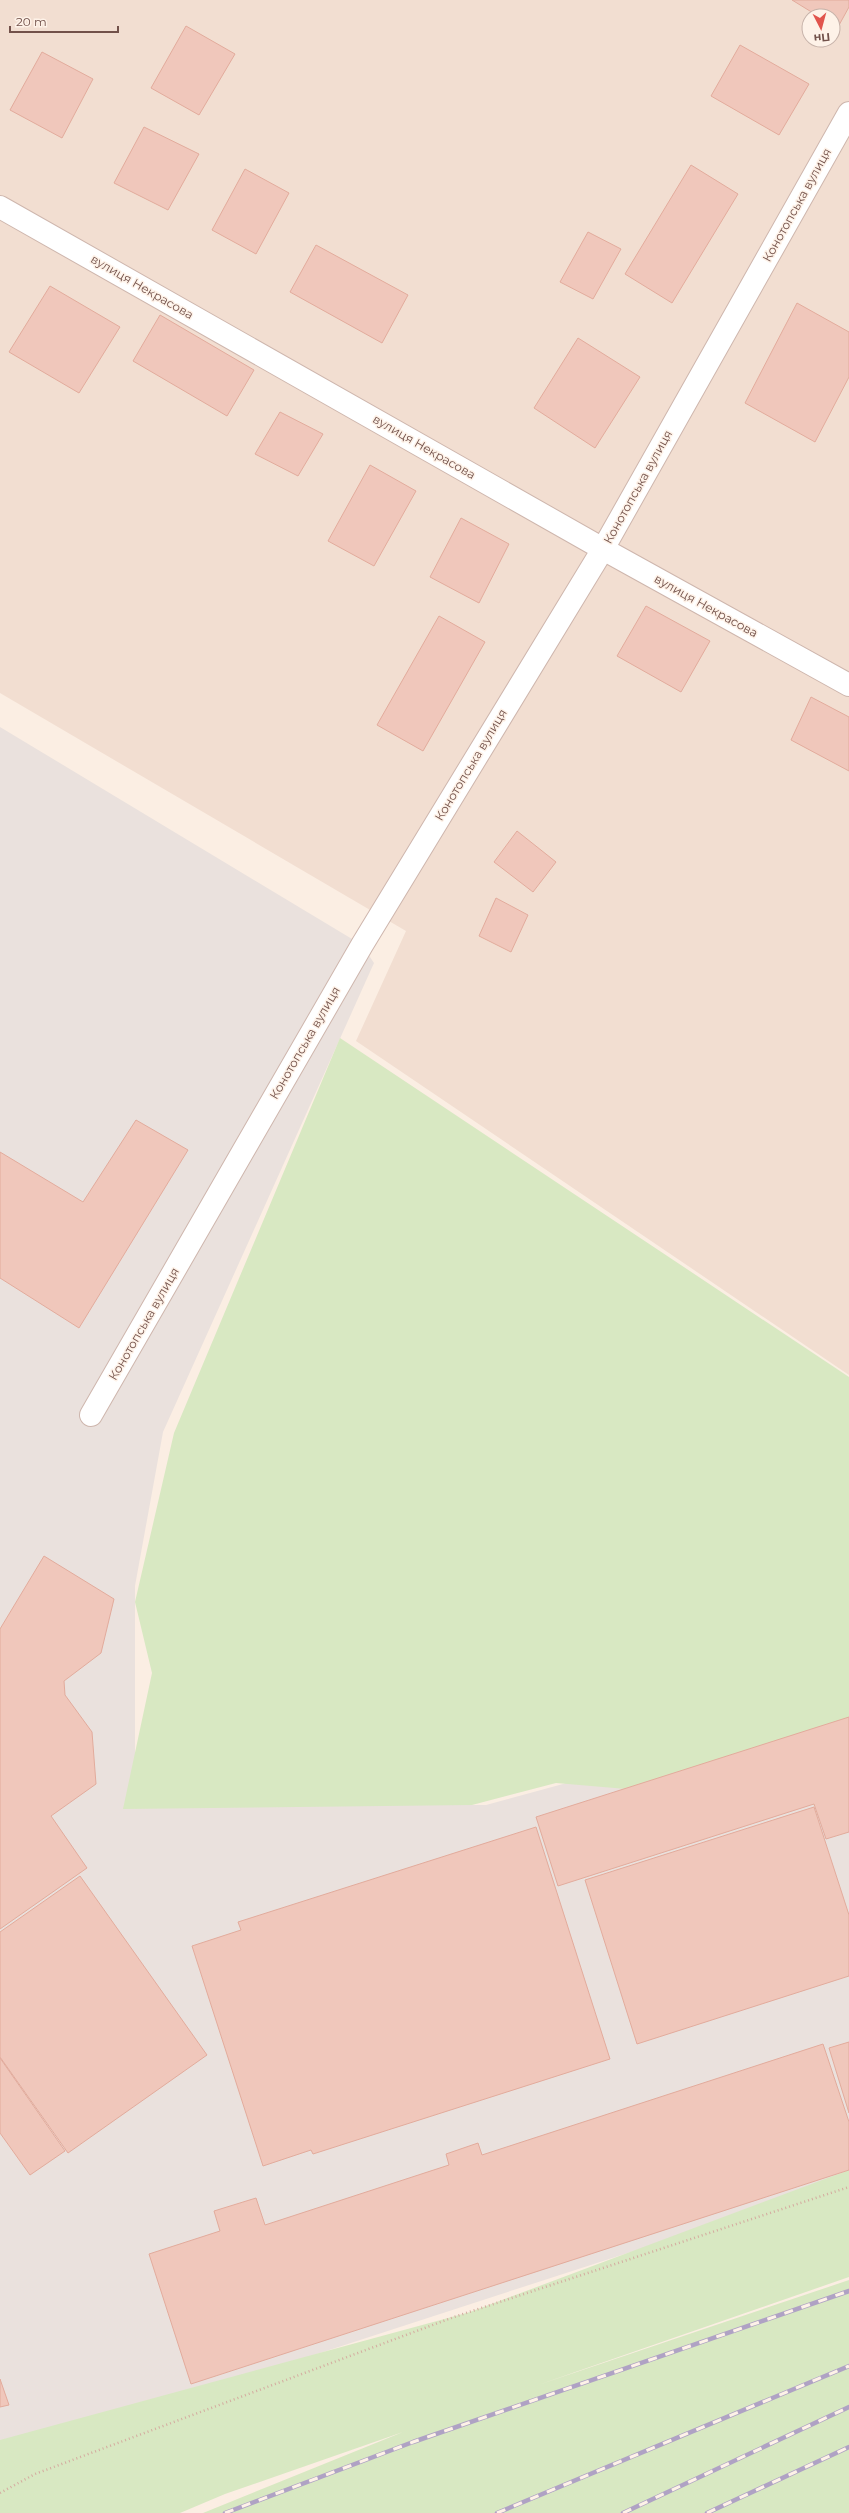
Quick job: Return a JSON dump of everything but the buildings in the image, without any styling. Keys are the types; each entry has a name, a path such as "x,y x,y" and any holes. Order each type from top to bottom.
{"street":[{"name":"Конотопська вулиця","path":"91,1415 362,945 603,549 849,113"},
{"name":"вулиця Некрасова","path":"0,207 603,549 849,685"}],"path":[{"path":"0,2493 35,2474 454,2317 849,2187"}],"shaded area":[{"path":"0,0 849,0 849,1375 356,1041 406,931 0,693"},
{"path":"0,727 362,945 374,963 163,1432 135,1586 135,1805 486,1805 849,1706 849,2181 0,2457"}],"green space":[{"path":"340,1038 849,1377 849,1808 556,1783 472,1805 123,1809 152,1673 135,1602 174,1433"},
{"path":"849,2170 849,2277 538,2385 849,2280 849,2513 203,2513 403,2432 225,2494 180,2513 0,2513 0,2440 470,2312"}],"railway":[{"path":"225,2513 413,2442 849,2291"},
{"path":"497,2513 849,2366"},
{"path":"623,2513 849,2407"},
{"path":"707,2513 849,2447"}]}
